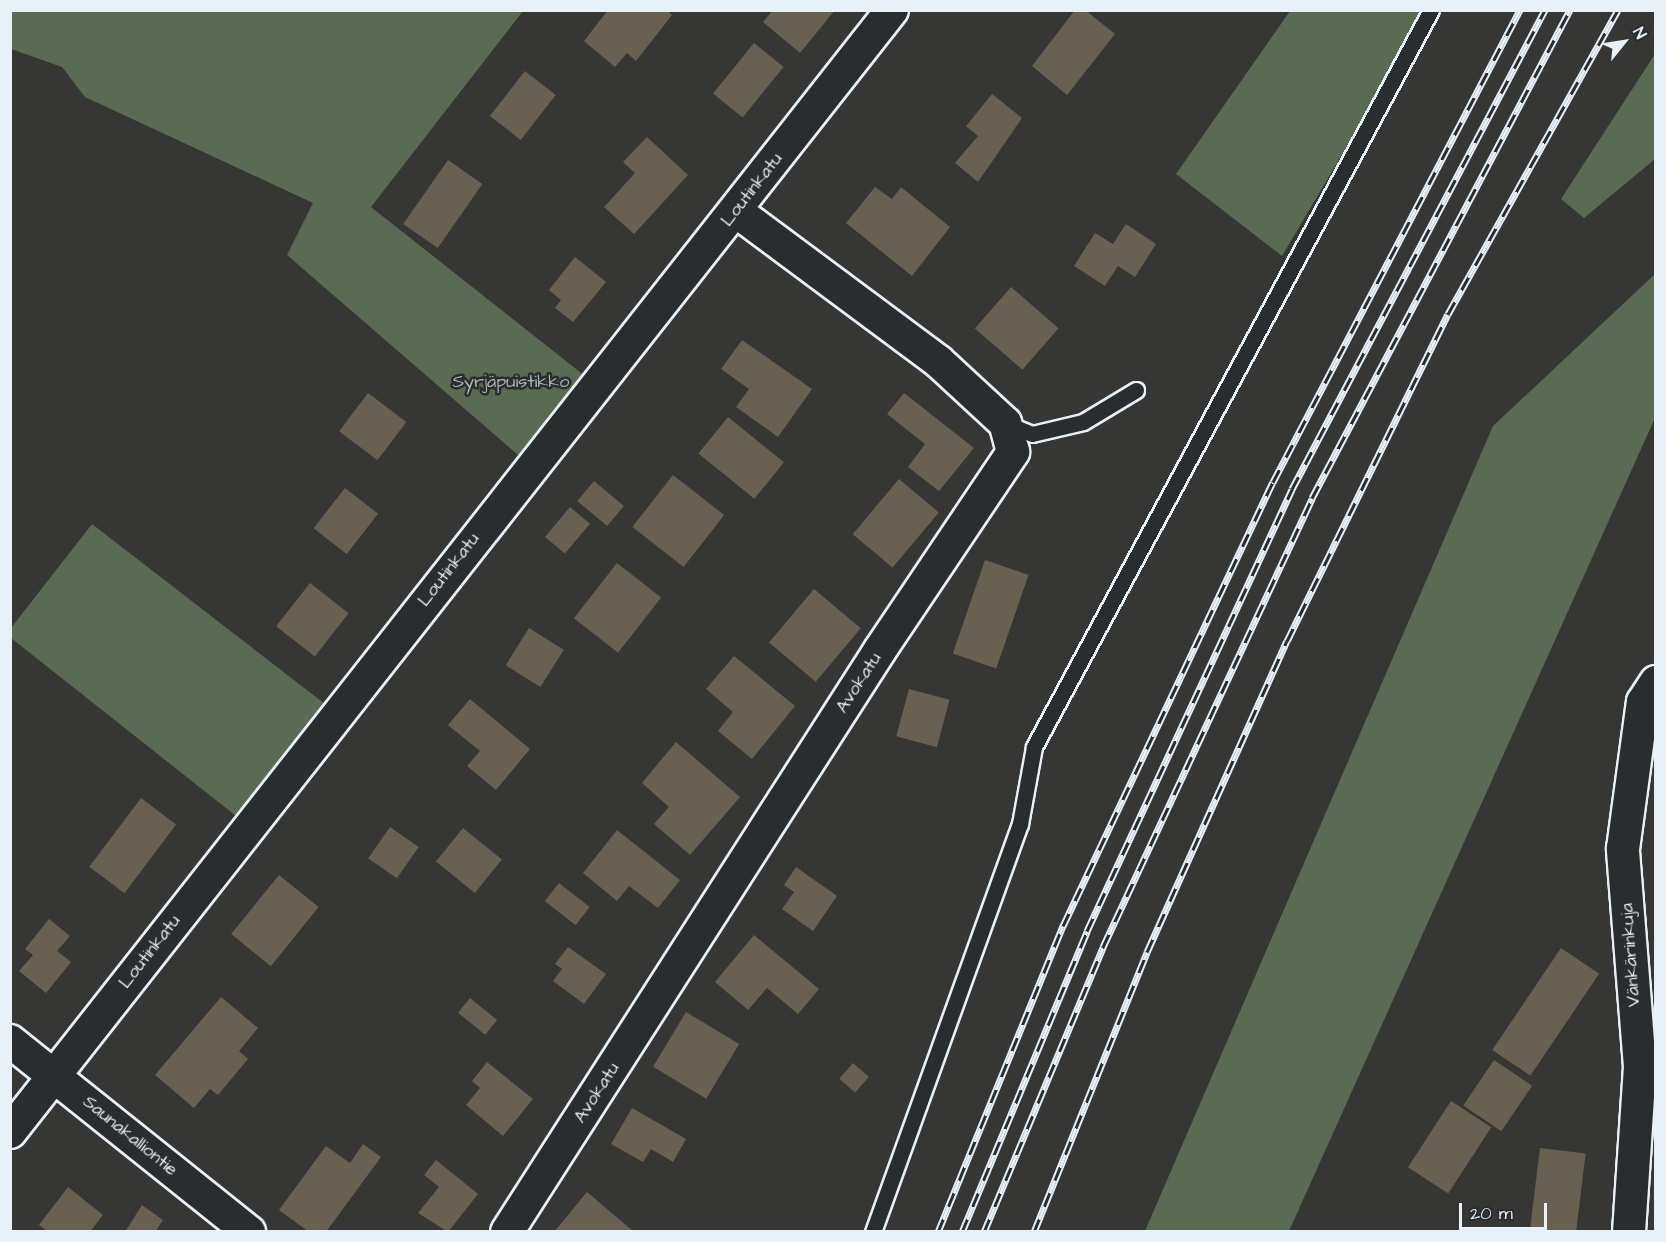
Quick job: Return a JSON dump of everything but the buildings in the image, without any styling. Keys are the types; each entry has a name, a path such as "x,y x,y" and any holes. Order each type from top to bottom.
{"street":[{"name":"Loutinkatu","path":"10,1132 892,10"},
{"name":"Avokatu","path":"507,1232 880,650 1014,452 1005,423 938,361 736,211"},
{"name":"Vänkärinkuja","path":"1629,1232 1640,1067 1623,849 1643,702 1656,682"},
{"name":"Saunakalliontie","path":"10,1041 249,1232"}],"lane":[{"path":"873,1232 1020,824 1034,747 1431,10"},
{"path":"1005,423 1032,434 1083,422 1136,390"}],"green space":[{"name":"Syrjäpuistikko","path":"11,11 523,11 371,207 585,376 518,455 287,255 313,203 85,97 62,67 11,49"},
{"path":"1290,11 1427,11 1282,256 1176,174"},
{"path":"1655,54 1655,159 1584,218 1561,199"},
{"path":"1655,274 1655,418 1289,1231 1145,1231 1493,426"},
{"path":"92,524 325,704 236,816 11,638 11,628"}],"railway":[{"path":"938,1232 1063,926 1273,482 1520,10"},
{"path":"962,1232 1087,931 1292,489 1545,10"},
{"path":"984,1232 1103,947 1312,498 1570,10"},
{"path":"1034,1232 1147,952 1287,641 1448,314 1618,10"}]}
